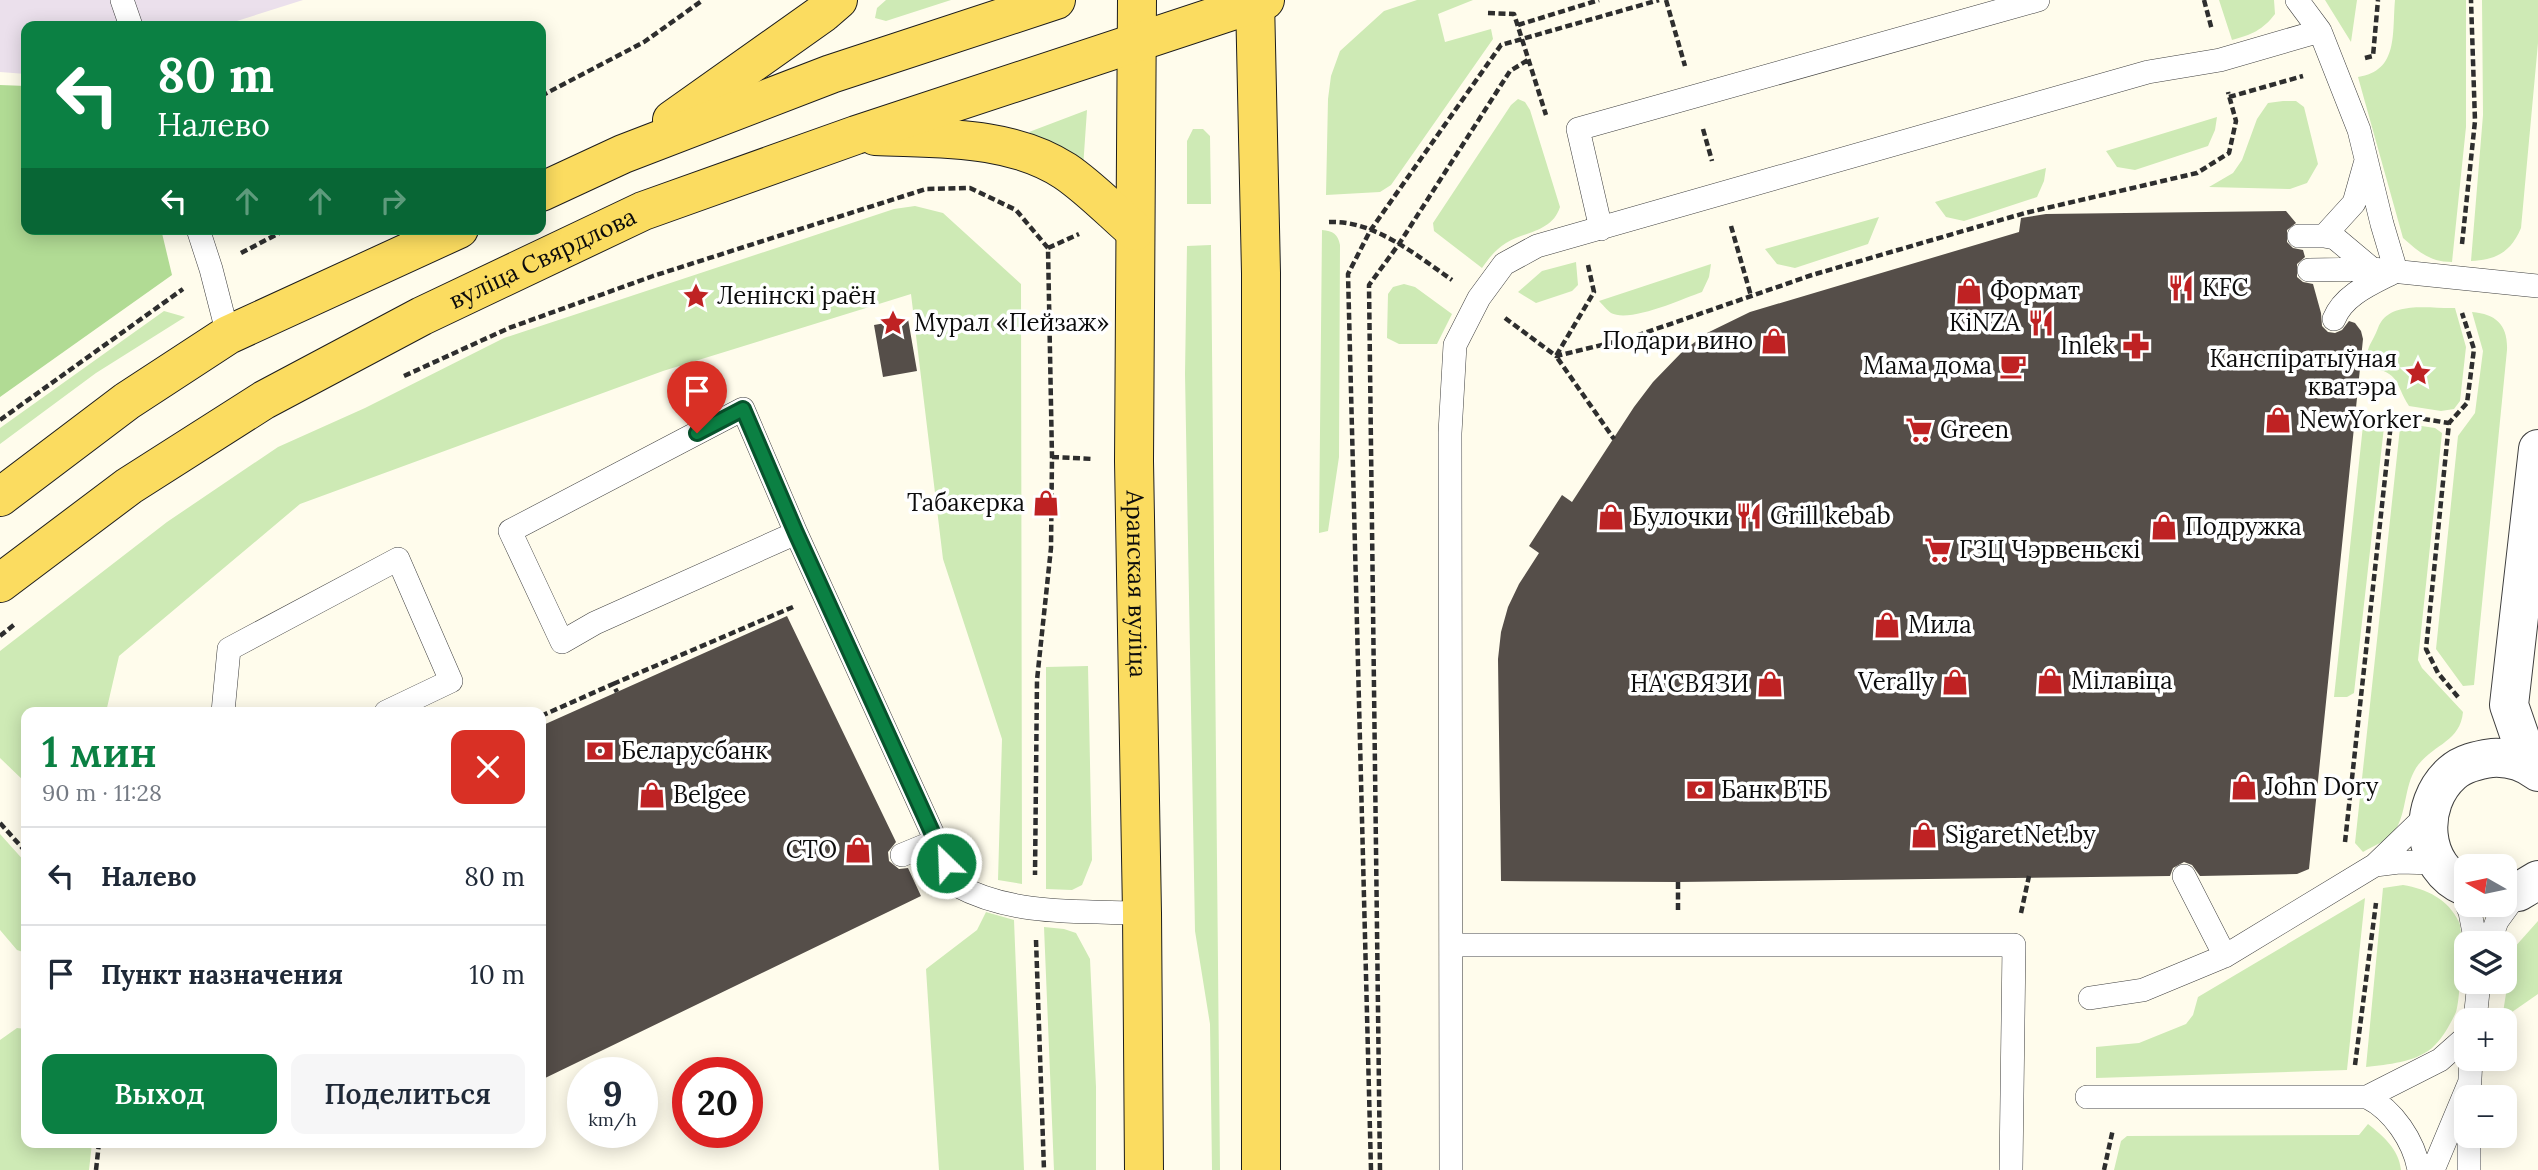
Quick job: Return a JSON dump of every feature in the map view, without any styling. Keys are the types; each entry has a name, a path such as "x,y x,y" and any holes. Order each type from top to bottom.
{"main road":[{"path":"623,154 838,0"},
{"path":"546,190 623,154 831,74 1056,0"},
{"name":"Аранская вуліца","path":"1137,0 1134,461 1144,1170"},
{"path":"1258,1 1261,261 1261,1170"},
{"name":"вуліца Свярдлова","path":"0,583 129,486 264,400 422,316 643,211 856,135 1258,1"},
{"path":"856,135 986,142 1036,157 1065,171 1135,231"},
{"path":"0,497 127,401 228,335 446,235"}],"street":[{"path":"2475,760 2509,705 2538,449"},
{"path":"2509,705 2534,769"},
{"path":"2454,882 2428,840 2428,814 2437,791 2453,772 2475,760 2503,757 2534,769"}],"lane":[{"path":"122,0 129,21"},
{"path":"1601,229 1577,130 2038,0"},
{"path":"2297,0 2320,32 2359,130 2396,271"},
{"path":"1451,1170 1450,433 1455,345 1479,298 1504,264 1537,246 2148,72 2220,60 2320,32"},
{"path":"2324,236 2354,203 2366,161"},
{"path":"200,235 228,335"},
{"path":"2299,236 2335,238 2372,269"},
{"path":"2309,270 2372,269 2538,286"},
{"path":"2334,319 2339,308 2350,297 2396,271"},
{"path":"796,533 595,623 562,642 510,531 743,409 796,533 956,884 975,895 1034,909 1142,913"},
{"path":"223,707 229,649 398,559 452,681 397,707"},
{"path":"2090,998 2143,990 2225,956 2375,865 2428,814"},
{"path":"902,855 936,841"},
{"path":"2375,865 2399,862 2454,886"},
{"path":"2184,876 2225,956"},
{"path":"2493,931 2497,921 2520,888"},
{"path":"1451,945 2014,945 2011,1170"},
{"path":"2367,1097 2440,1060 2454,1048"},
{"path":"2087,1097 2367,1097 2379,1103 2393,1118 2409,1141 2419,1170"},
{"path":"2433,1170 2454,1124"},
{"path":"2469,1148 2469,1170"}],"path":[{"path":"546,93 643,42 703,0"},
{"path":"1488,13 1514,14 1518,25 1599,0"},
{"path":"1371,1170 1348,274 1370,231 1501,45 1659,0"},
{"path":"1666,0 1751,296"},
{"path":"1556,356 1627,339 1812,275 2025,213 2197,173 2228,153 2236,121 2204,0"},
{"path":"2462,248 2475,121 2471,0"},
{"path":"1380,1170 1369,285 1399,244 1510,71 1528,60"},
{"path":"395,380 509,328 653,276 926,189 970,188 1016,210 1048,248 1051,548 1037,680 1035,887"},
{"path":"1329,222 1348,222 1399,244"},
{"path":"1048,248 1079,234"},
{"path":"0,420 211,269 276,235"},
{"path":"2458,697 2438,673 2426,649 2449,423 2467,403 2474,349 2462,313"},
{"path":"2345,848 2392,414 2449,423"},
{"path":"546,714 824,594"},
{"path":"0,636 21,618"},
{"path":"613,684 617,692"},
{"path":"0,823 21,846"},
{"path":"2355,1066 2376,899"},
{"path":"1035,927 1044,1170"},
{"path":"96,1170 98,1148"}],"shaded area":[{"path":"0,0 303,0 237,21 21,21 21,74 0,72"}],"green space":[{"path":"886,0 951,0 886,21 875,18 877,8"},
{"path":"1417,0 1473,0 1438,14 1445,42 1491,29 1493,39 1391,185 1380,192 1326,195 1328,99 1331,76 1340,51 1384,11"},
{"path":"2219,0 2274,0 2275,14 2256,31 2232,40"},
{"path":"2325,0 2357,0 2351,42"},
{"path":"2395,0 2466,0 2466,127 2452,262 2431,258 2403,238 2358,77 2381,67 2387,59 2393,37"},
{"path":"2482,0 2538,0 2538,43 2521,228 2502,253 2488,259 2471,261 2483,115"},
{"path":"0,85 21,86 21,235 162,235 172,275 0,397"},
{"path":"1518,99 1525,102 1530,110 1560,207 1545,226 1506,243 1492,254 1482,268 1434,231 1433,223 1511,105"},
{"path":"2296,101 2304,107 2318,164 2307,183 2290,189 2209,187 2233,173 2242,160 2257,119 2268,103"},
{"path":"1087,110 1083,168 1029,132"},
{"path":"2217,117 2208,146 2135,170 2117,167 2106,151"},
{"path":"1193,129 1203,129 1210,136 1211,204 1187,204 1187,141"},
{"path":"2046,168 2037,197 1964,221 1946,217 1935,202"},
{"path":"915,206 943,213 1021,284 1022,884 998,880 1002,739 943,559 911,294 663,371 300,504 119,656 107,707 21,707 21,778 0,758 0,651 167,522 278,447 365,408 504,338 894,209"},
{"path":"1879,217 1868,244 1795,268 1777,264 1765,249"},
{"path":"1322,230 1334,234 1340,245 1339,457 1328,531 1319,533"},
{"path":"1211,245 1220,1170 1212,1170 1210,1024 1195,931 1185,374 1187,246"},
{"path":"1576,262 1578,285 1572,291 1536,303 1518,292 1542,271"},
{"path":"1711,264 1702,292 1656,309 1620,315 1611,313 1599,301"},
{"path":"1404,284 1415,287 1452,314 1437,344 1399,344 1387,338 1388,294 1393,287"},
{"path":"2426,307 2455,308 2466,347 2460,401 2454,409 2441,411 2409,406 2392,376 2370,368 2368,352 2379,325 2387,315 2395,311"},
{"path":"164,311 185,317 96,373 0,444 0,428"},
{"path":"2472,312 2488,315 2499,323 2505,334 2507,350 2474,685 2463,686 2436,649 2458,436 2475,413 2483,351"},
{"path":"2364,416 2380,419 2384,427 2354,693 2347,697 2334,697"},
{"path":"2408,424 2435,428 2442,433 2418,660 2422,668 2463,712 2457,730 2422,760 2412,775 2402,816 2395,831 2363,852 2355,843 2400,428"},
{"path":"1088,666 1092,860 1082,885 1072,890 1046,889 1046,667"},
{"path":"0,834 21,857 21,951 0,930"},
{"path":"2403,885 2420,889 2443,901 2454,914 2460,928 2460,931 2454,931 2454,994 2458,994 2454,1017 2432,1048 2417,1057 2400,1062 2366,1067 2383,888"},
{"path":"2365,898 2347,1070 2096,1078 2096,1047 2139,1043 2186,1024 2193,1015 2198,997"},
{"path":"986,912 1014,920 1024,1170 939,1170 926,969 977,930"},
{"path":"2538,921 2538,994 2517,1009 2504,1008 2506,994 2517,994 2517,945"},
{"path":"1044,927 1076,933 1090,959 1096,1087 1096,1170 1054,1170"},
{"path":"17,1028 21,1028 21,1148 91,1148 89,1170 0,1170 0,1040"},
{"path":"2368,1124 2394,1149 2401,1170 2114,1170 2121,1141 2127,1136 2359,1135"}],"building":[{"name":"ГЗЦ Чэрвеньскі","path":"2286,211 2296,223 2287,230 2287,242 2293,248 2303,250 2305,257 2297,264 2297,277 2303,282 2313,284 2322,326 2328,332 2335,333 2342,330 2349,321 2355,323 2363,339 2309,869 2297,874 2200,876 2192,865 2184,862 2173,868 2170,876 1678,882 1501,881 1498,659 1501,632 1508,607 1539,553 1529,546 1562,495 1572,502 1634,407 1653,382 1683,351 1707,333 1750,312 2019,232 2021,218 2046,214"},
{"path":"908,319 917,371 883,377 874,325"},
{"path":"787,616 896,842 888,852 889,861 899,869 908,868 921,896 588,1057 567,1057 567,1067 546,1078 546,724"}],"place":[{"name":"KFC","path":"2181,288"},
{"name":"Формат","path":"1969,291"},
{"name":"Ленінскі раён","path":"696,296"},
{"name":"Мурал «Пейзаж»","path":"893,323"},
{"name":"KiNZA","path":"2041,323"},
{"name":"Подари вино","path":"1774,341"},
{"name":"Inlek","path":"2136,346"},
{"name":"Мама дома","path":"2013,366"},
{"name":"Канспіратыўная кватэра","path":"2418,373"},
{"name":"NewYorker","path":"2278,420"},
{"name":"Green","path":"1919,430"},
{"name":"Табакерка","path":"1046,503"},
{"name":"Grill kebab","path":"1749,516"},
{"name":"Булочки","path":"1611,517"},
{"name":"Подружка","path":"2164,527"},
{"name":"ГЗЦ Чэрвеньскі","path":"1938,550"},
{"name":"Мила","path":"1887,625"},
{"name":"Мілавіца","path":"2050,681"},
{"name":"Verally","path":"1955,682"},
{"name":"НА'СВЯЗИ","path":"1770,684"},
{"name":"Беларусбанк","path":"600,751"},
{"name":"John Dory","path":"2244,787"},
{"name":"Банк ВТБ","path":"1700,790"},
{"name":"Belgee","path":"652,795"},
{"name":"SigaretNet.by","path":"1924,835"},
{"name":"СТО","path":"858,850"}],"route":[{"path":"697,433 743,409 796,533 946,863"}]}
